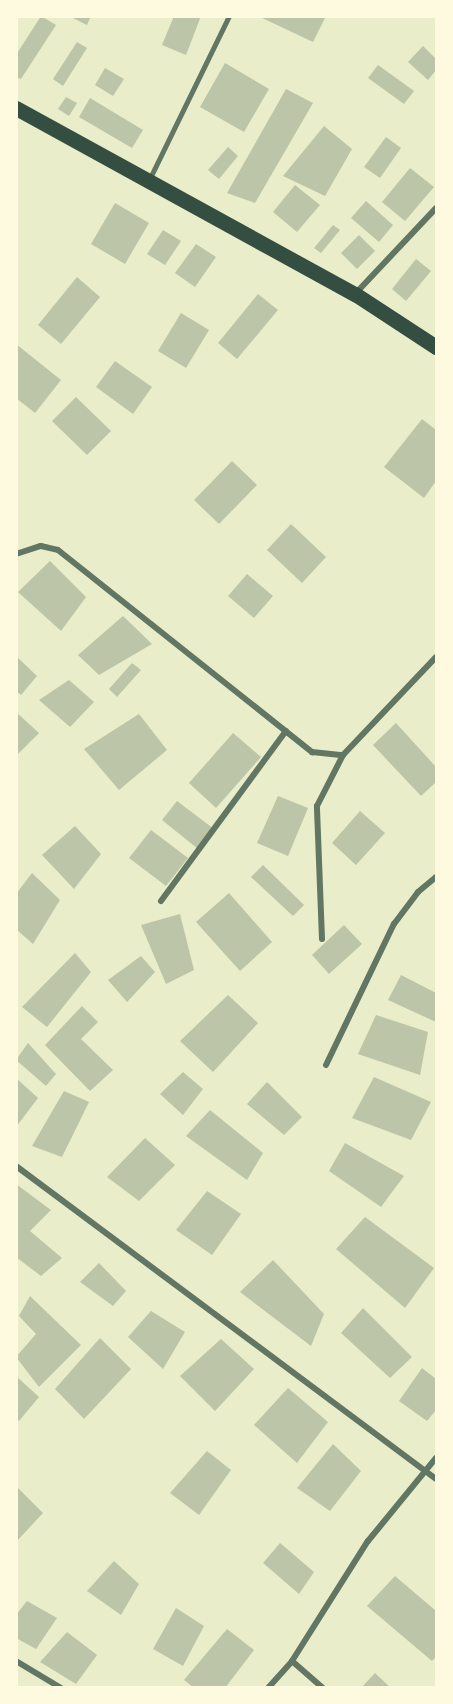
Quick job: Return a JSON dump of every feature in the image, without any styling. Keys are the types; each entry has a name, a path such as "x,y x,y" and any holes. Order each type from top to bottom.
{"main road":[{"path":"16,108 355,294 436,347"}],"street":[{"path":"355,294 436,208"},
{"path":"16,554 41,546 58,550 312,752 343,755"},
{"path":"322,939 316,806 343,755 436,657"},
{"path":"161,901 286,731"},
{"path":"326,1065 394,924 418,892 436,877"},
{"path":"16,1166 436,1479"},
{"path":"268,1688 292,1661 368,1541 436,1458"},
{"path":"16,1661 61,1688"},
{"path":"292,1661 323,1688"}],"lane":[{"path":"149,181 230,16"}],"building":[{"path":"41,16 56,25 21,79 16,77 16,55"},
{"path":"69,16 91,16 87,25"},
{"path":"174,16 201,16 186,55 162,45"},
{"path":"258,16 326,16 313,42"},
{"path":"77,42 87,48 63,86 53,79"},
{"path":"423,46 436,59 436,70 428,80 408,62"},
{"path":"225,63 269,89 244,132 200,107"},
{"path":"378,65 414,91 404,104 368,78"},
{"path":"105,68 124,79 113,96 95,85"},
{"path":"286,89 313,103 255,203 227,193"},
{"path":"66,97 77,103 69,116 58,109"},
{"path":"90,98 143,130 132,148 79,117"},
{"path":"324,126 352,149 325,196 283,176"},
{"path":"386,137 401,148 380,178 364,167"},
{"path":"228,147 238,156 219,179 208,170"},
{"path":"410,168 434,187 405,221 382,202"},
{"path":"295,185 320,205 297,232 273,212"},
{"path":"366,201 393,225 379,242 351,218"},
{"path":"115,203 149,223 125,264 91,244"},
{"path":"333,225 340,230 321,253 314,248"},
{"path":"163,230 181,241 165,265 147,254"},
{"path":"359,235 375,251 357,269 341,253"},
{"path":"196,244 216,257 195,287 175,273"},
{"path":"416,259 431,271 406,301 392,289"},
{"path":"77,277 100,297 61,344 38,325"},
{"path":"258,294 278,310 237,359 218,343"},
{"path":"181,313 209,330 186,368 158,351"},
{"path":"16,344 61,380 35,413 16,398"},
{"path":"115,361 152,387 133,414 96,387"},
{"path":"76,397 111,431 87,455 52,421"},
{"path":"422,419 436,430 436,481 424,498 384,467"},
{"path":"232,461 257,485 219,524 194,500"},
{"path":"291,524 326,557 302,583 267,550"},
{"path":"50,561 86,597 61,631 18,592"},
{"path":"247,574 273,596 254,618 228,596"},
{"path":"123,616 152,644 99,675 78,655"},
{"path":"16,656 37,676 21,695 16,691"},
{"path":"132,663 141,670 117,697 109,689"},
{"path":"69,680 94,702 70,727 39,700"},
{"path":"16,712 39,733 16,756"},
{"path":"139,714 167,750 119,790 84,749"},
{"path":"396,723 436,767 436,782 421,796 373,745"},
{"path":"233,733 261,757 216,808 189,783"},
{"path":"278,796 308,808 288,856 257,843"},
{"path":"177,801 214,829 198,849 162,820"},
{"path":"360,811 385,833 356,865 332,843"},
{"path":"75,826 101,854 74,889 42,855"},
{"path":"151,830 188,858 166,886 129,858"},
{"path":"263,865 304,905 293,916 251,877"},
{"path":"32,873 60,900 33,944 16,929 16,894"},
{"path":"229,893 272,942 240,971 196,922"},
{"path":"180,914 194,970 166,984 141,925"},
{"path":"344,925 362,944 329,974 312,955"},
{"path":"75,953 91,972 47,1027 22,1007"},
{"path":"141,956 155,972 127,1002 108,980"},
{"path":"401,975 436,993 436,1022 388,1000"},
{"path":"228,995 258,1023 213,1072 180,1041"},
{"path":"82,1006 98,1022 81,1039 113,1070 90,1091 45,1045"},
{"path":"376,1015 428,1032 420,1075 358,1054"},
{"path":"28,1043 56,1074 46,1086 16,1060"},
{"path":"183,1072 203,1089 183,1115 160,1094"},
{"path":"374,1077 431,1102 411,1140 352,1118"},
{"path":"16,1078 38,1098 16,1127"},
{"path":"267,1082 302,1117 284,1135 247,1104"},
{"path":"64,1091 89,1102 62,1157 32,1146"},
{"path":"210,1110 263,1153 247,1180 186,1136"},
{"path":"145,1138 175,1165 139,1201 107,1177"},
{"path":"345,1143 404,1176 381,1207 329,1171"},
{"path":"16,1184 51,1210 30,1231 62,1258 41,1276 16,1257"},
{"path":"207,1191 241,1214 212,1255 176,1230"},
{"path":"365,1217 434,1268 405,1308 336,1249"},
{"path":"273,1260 324,1314 311,1346 240,1292"},
{"path":"99,1263 126,1291 113,1306 80,1282"},
{"path":"30,1296 81,1345 39,1387 16,1357 36,1334 19,1316"},
{"path":"363,1308 412,1357 390,1378 341,1333"},
{"path":"151,1311 185,1332 163,1369 128,1337"},
{"path":"100,1338 131,1369 84,1419 55,1389"},
{"path":"221,1339 254,1369 215,1411 180,1376"},
{"path":"422,1368 436,1379 436,1410 427,1421 399,1401"},
{"path":"16,1376 39,1397 19,1421 16,1418"},
{"path":"288,1388 328,1422 297,1463 254,1425"},
{"path":"333,1444 361,1471 330,1511 297,1488"},
{"path":"207,1451 231,1470 199,1515 170,1493"},
{"path":"16,1486 43,1513 16,1542"},
{"path":"280,1543 314,1572 299,1594 263,1563"},
{"path":"114,1561 139,1584 121,1615 87,1591"},
{"path":"395,1576 436,1611 436,1657 432,1661 367,1606"},
{"path":"27,1601 57,1618 36,1649 16,1638 16,1615"},
{"path":"176,1608 204,1626 183,1666 153,1649"},
{"path":"227,1629 254,1650 225,1688 194,1688 184,1680"},
{"path":"67,1632 97,1655 76,1684 40,1662"},
{"path":"375,1673 391,1688 361,1688"}]}
